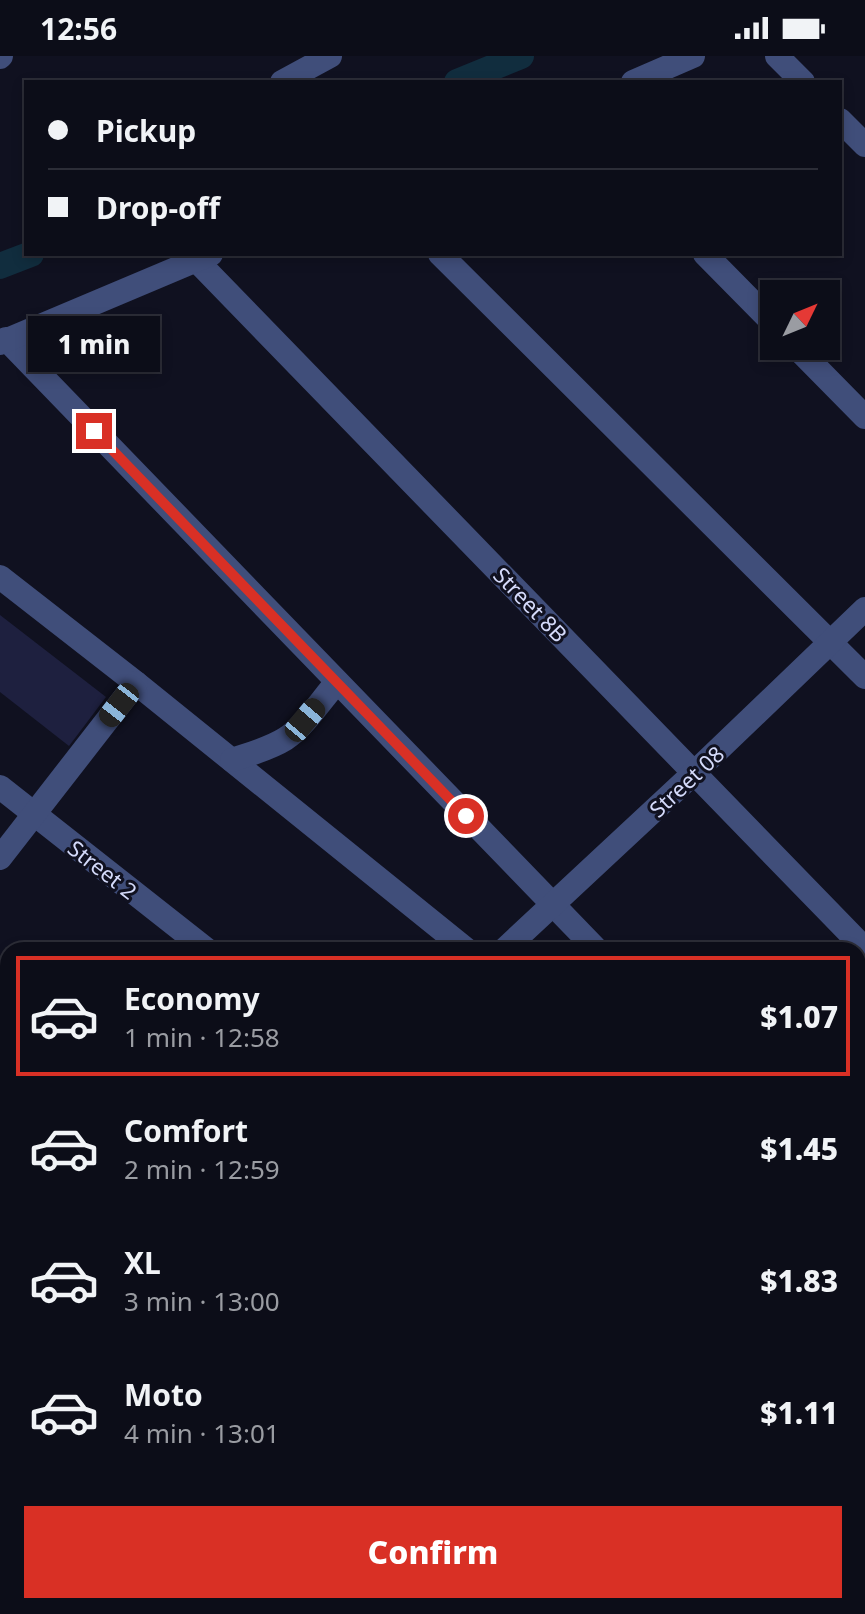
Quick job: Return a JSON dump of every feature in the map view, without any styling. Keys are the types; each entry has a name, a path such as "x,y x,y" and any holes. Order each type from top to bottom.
{"street":[{"path":"286,80 330,56"},
{"path":"638,80 693,56"},
{"path":"777,56 801,80"},
{"path":"842,122 865,145"},
{"path":"442,256 865,677"},
{"path":"707,256 760,310"},
{"path":"203,257 3,341 589,942"},
{"name":"Street 8B","path":"203,257 858,942"},
{"path":"809,360 865,417"},
{"path":"0,577 457,942"},
{"name":"Street 08","path":"513,942 865,609"},
{"path":"232,760 287,738 337,682"},
{"path":"0,858 136,683"},
{"name":"Street 2","path":"0,787 197,942"}],"building":[{"path":"0,615 106,697 69,746 0,692"}],"waterway":[{"path":"462,80 521,56"},
{"path":"0,266 26,256"}],"route":[{"path":"94,431 466,816"}]}
